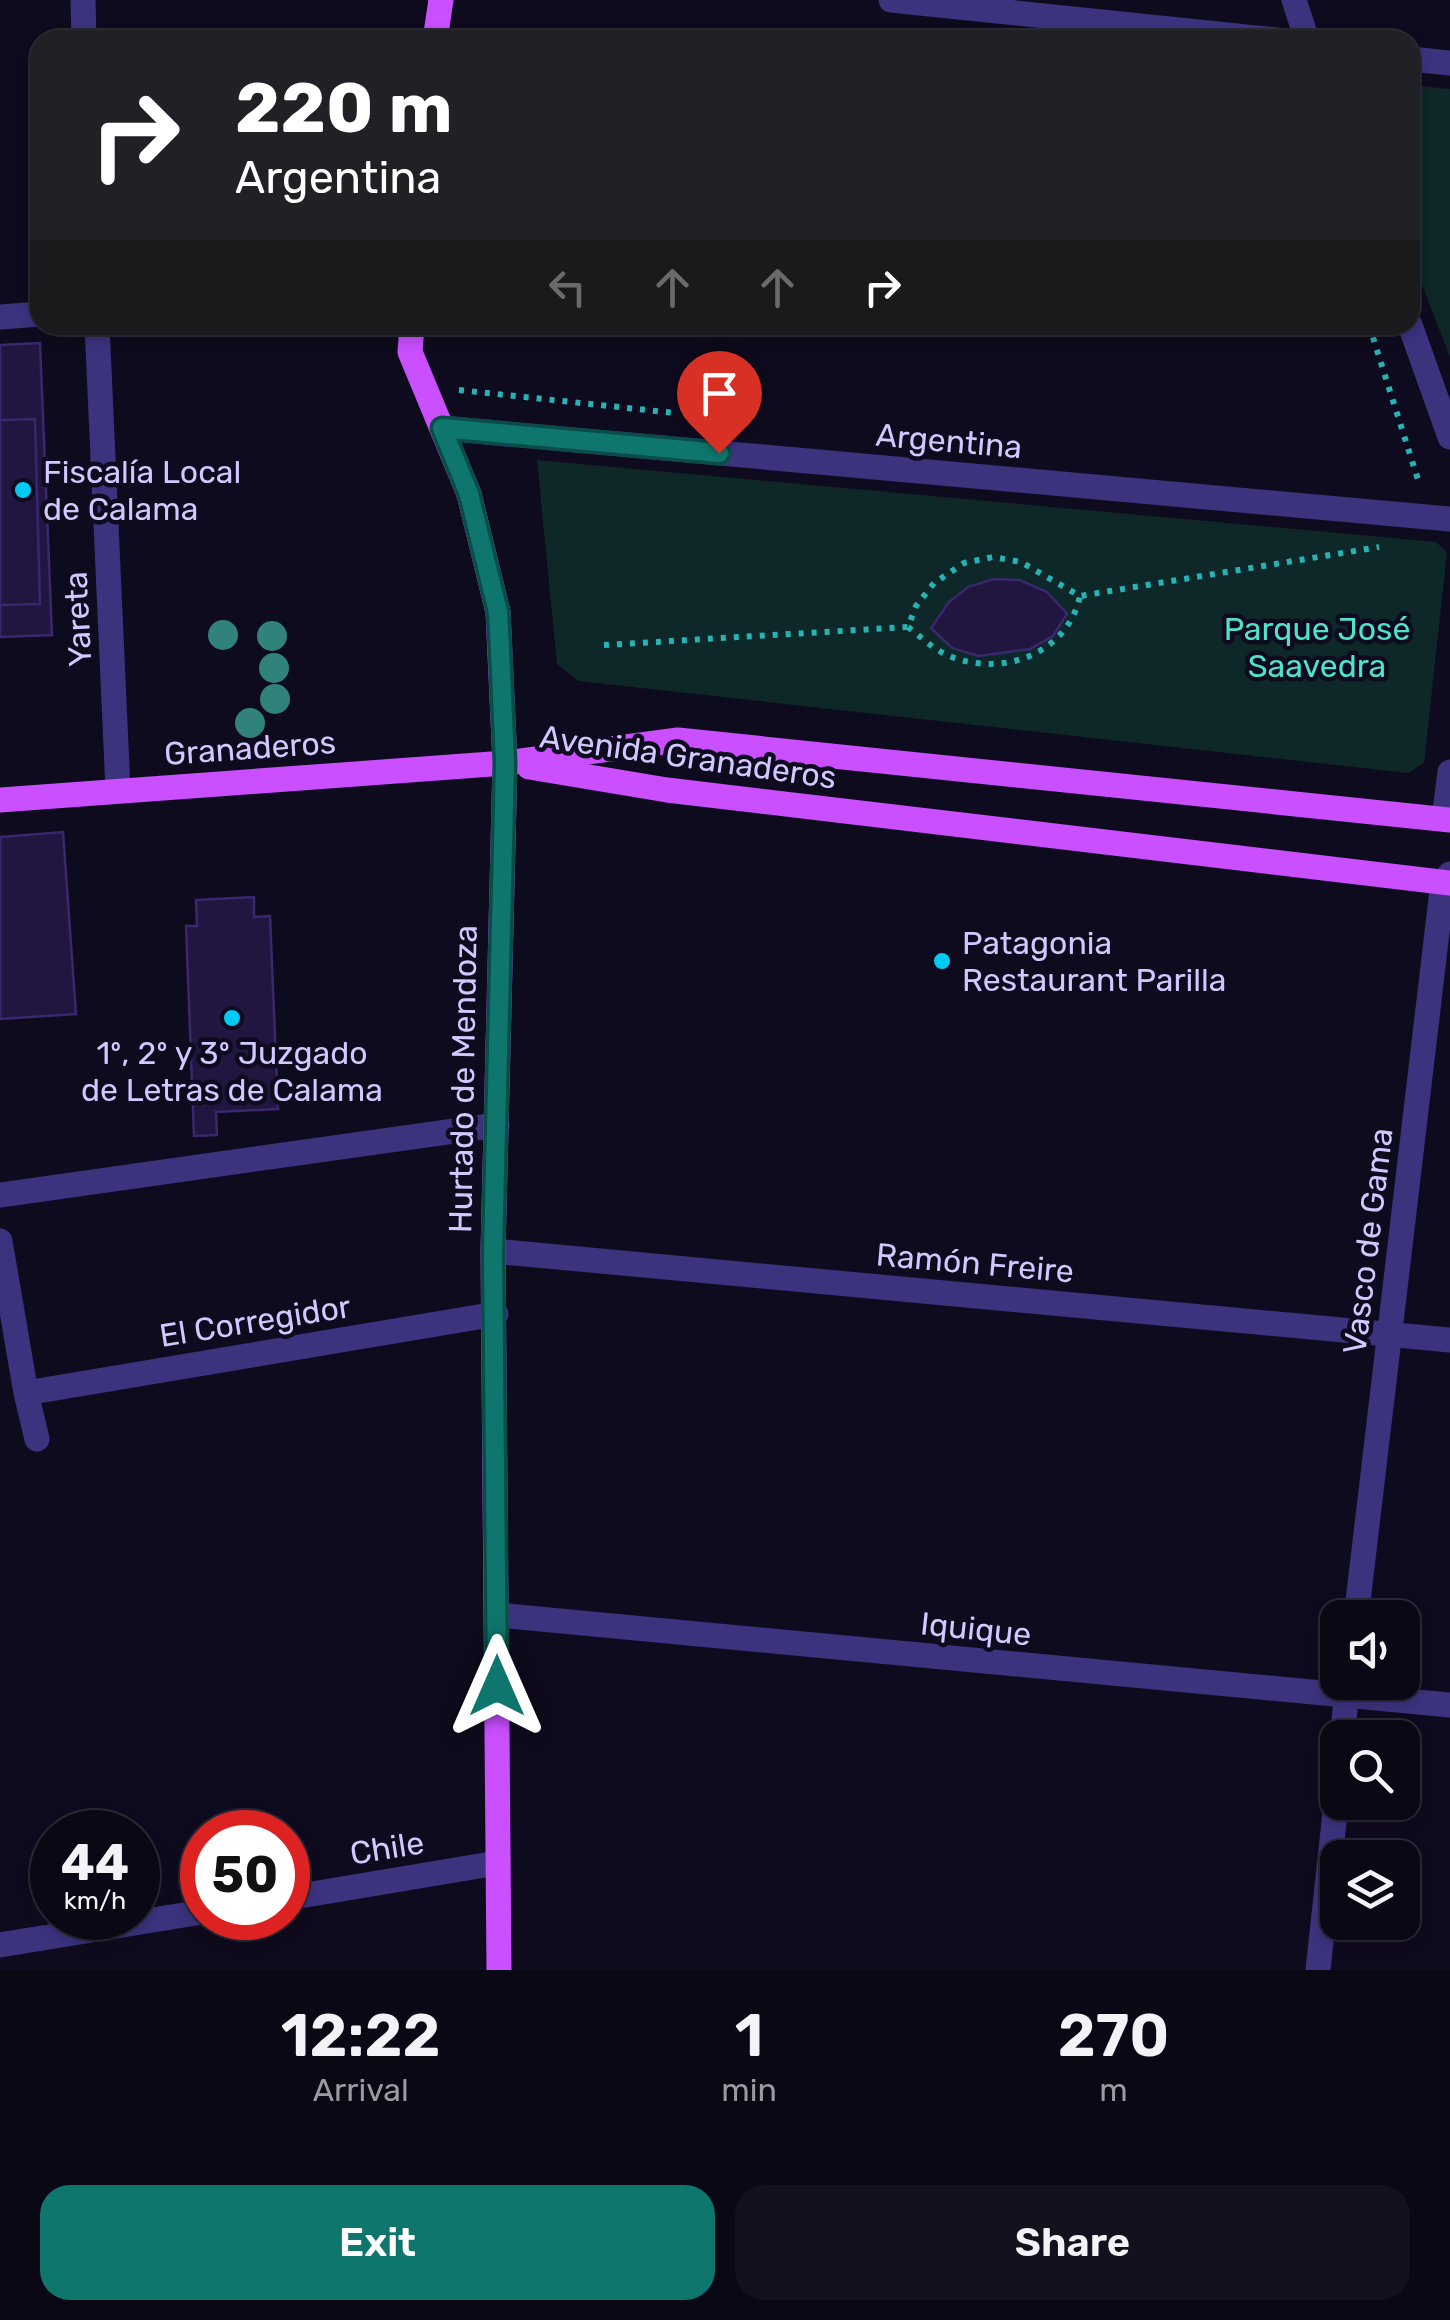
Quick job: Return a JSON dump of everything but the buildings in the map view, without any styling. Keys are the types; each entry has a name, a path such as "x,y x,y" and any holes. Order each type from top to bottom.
{"main road":[{"path":"436,30 441,0"},
{"name":"Hurtado de Mendoza","path":"411,335 410,352 469,494 498,612 505,763 498,898 493,1252 499,1970"},
{"name":"Avenida Granaderos","path":"505,763 678,740 1447,819"},
{"name":"Granaderos","path":"0,800 505,763"},
{"name":"Avenida Granaderos","path":"505,763 668,790 1448,880"}],"street":[{"path":"83,0 84,30"},
{"path":"891,0 1180,30"},
{"path":"1294,0 1304,30"},
{"path":"1420,61 1450,63"},
{"path":"0,318 30,315"},
{"name":"Yareta","path":"97,335 118,790"},
{"path":"1414,335 1450,436"},
{"name":"Argentina","path":"442,428 1440,518"},
{"path":"1447,819 1450,772"},
{"name":"Vasco de Gama","path":"1358,1600 1448,880"},
{"path":"0,1195 497,1124"},
{"path":"0,1240 37,1438"},
{"name":"Ramón Freire","path":"493,1252 1450,1340"},
{"name":"El Corregidor","path":"26,1392 496,1314"},
{"name":"Iquique","path":"497,1615 1320,1688"},
{"name":"Iquique","path":"1416,1700 1450,1705"},
{"path":"1318,1970 1334,1820"},
{"name":"Chile","path":"310,1894 497,1862"},
{"path":"0,1946 180,1916"}],"path":[{"path":"1373,335 1440,518"},
{"path":"908,627 916,606 934,583 964,563 978,560 1020,562 1080,596 1382,547"},
{"path":"604,645 908,627 943,654 973,664 1001,664 1032,656 1058,640 1080,596"}],"green space":[{"path":"1420,86 1450,89 1450,357 1420,280"},
{"name":"Parque José Saavedra","path":"537,460 1436,542 1447,552 1424,763 1408,773 578,681 557,664"}],"place":[{"name":"Fiscalía Local de Calama","path":"23,490"},
{"name":"Patagonia Restaurant Parilla","path":"942,961"},
{"name":"1º, 2º y 3º Juzgado de Letras de Calama","path":"232,1018"}],"route":[{"path":"497,1686 493,1252 498,898 505,763 498,612 469,494 442,428 719,453"}]}
